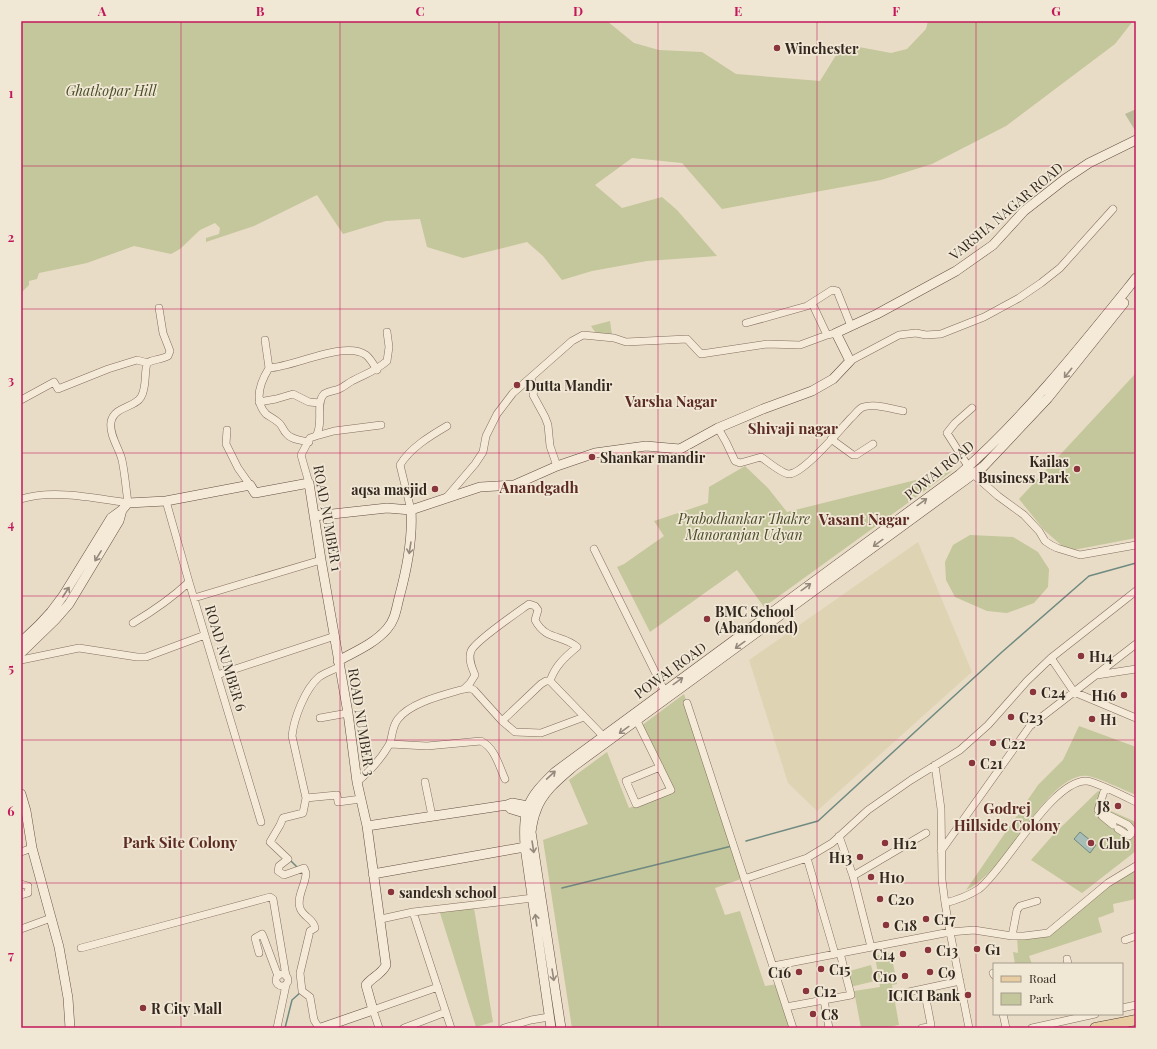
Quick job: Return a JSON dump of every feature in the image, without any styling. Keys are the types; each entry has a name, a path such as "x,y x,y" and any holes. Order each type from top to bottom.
{"main road":[{"path":"1095,1028 1136,1020"}],"street":[{"name":"VARSHA NAGAR ROAD","path":"832,334 877,314 956,271 993,244 1024,211 1065,180 1089,163 1136,140"},
{"path":"314,516 387,508 411,510 480,487 514,485 557,466 595,453 646,446 680,449 718,428 812,391 833,379 850,361 899,335 916,333 926,335 941,334 984,317 1019,298 1060,268 1113,209"},
{"name":"POWAI ROAD","path":"551,1028 525,847 524,825 531,811 538,788 555,772 603,736 666,694 970,471 983,453 1041,392 1136,278"},
{"name":"POWAI ROAD","path":"970,471 983,467 1048,398 1136,288"},
{"path":"746,323 808,306 832,290 835,290 837,291 851,326"},
{"path":"812,303 850,361"},
{"path":"21,642 39,625 69,604 85,568 103,538 119,521 125,506 122,460 112,433 111,420 116,413 135,403 141,398 148,363 151,360 163,359 168,356 170,351 163,333 159,308"},
{"path":"316,436 320,428 320,403 324,395 377,370 388,361 389,347 387,332"},
{"path":"446,498 475,464 483,452 486,436 497,414 513,393 572,341 583,335 614,338 626,342 688,339 700,354 767,344 800,345 832,334"},
{"path":"265,340 269,368 259,387 259,402 266,413 280,423 287,435 309,442"},
{"path":"269,368 280,367 335,351 343,351 358,352 366,356 377,370"},
{"path":"21,400 54,382 58,389 108,369 137,360 148,363"},
{"path":"531,378 534,390 533,395 545,416 548,425 550,446 557,466"},
{"path":"259,402 293,394 309,402 320,403"},
{"path":"718,428 735,461 740,463 760,456 784,473 790,474 800,471 862,408 877,406 903,411"},
{"path":"972,408 955,423 947,433 970,471 998,496 1024,514 1046,541 1057,548 1080,555 1136,545"},
{"path":"316,436 334,431 380,425"},
{"path":"411,510 400,465 404,458 421,443 431,435 447,426"},
{"path":"227,430 226,444 238,468 255,493 309,483"},
{"name":"ROAD NUMBER 1","path":"316,436 310,438 301,455 309,483 339,664"},
{"path":"831,439 853,455 856,455 873,444"},
{"path":"21,499 33,495 80,496 125,506 166,501 250,485"},
{"name":"ROAD NUMBER 6","path":"166,501 261,822"},
{"name":"ROAD NUMBER 3","path":"373,1010 366,985 370,980 384,970 386,965 366,826 357,782 348,713 339,664 369,644 386,630 394,619 411,546 411,510"},
{"path":"594,549 666,694"},
{"path":"194,598 321,560"},
{"path":"133,623 150,613 189,582"},
{"path":"744,879 807,858 832,843 868,810 960,750 988,725 1027,681 1050,658 1136,591"},
{"path":"357,782 373,768 390,744 392,730 398,719 408,710 418,705 464,688 470,683 475,676 470,660 471,650 485,637 529,604 535,606 538,610 535,620 539,628 553,637 572,643 577,647 563,659 554,670 550,681"},
{"path":"22,654 54,615"},
{"path":"22,654 79,648 146,657 205,635"},
{"path":"217,675 335,636"},
{"path":"941,852 1030,726 1136,644"},
{"path":"1050,658 1074,692 1136,718"},
{"path":"339,664 320,676 305,695 293,728 292,736 293,746 306,798 303,813 283,818 270,842 288,859 279,866 278,871 284,875 304,868 306,873 299,901 300,908 305,916 312,920 315,928 310,931 300,973 302,991 310,997 314,1020 320,1028 438,987"},
{"path":"1096,675 1136,669"},
{"path":"502,721 541,684 546,681 550,681"},
{"path":"550,681 603,736"},
{"path":"464,688 474,690 502,721 515,732 541,733 584,717"},
{"name":"POWAI ROAD","path":"561,1028 531,832 531,811 560,778 637,721 666,694"},
{"path":"687,703 793,1028"},
{"path":"320,718 348,713"},
{"path":"637,721 660,767 671,790 636,804 626,781 660,767"},
{"path":"390,744 427,746 481,741 488,744 493,751 505,779"},
{"path":"935,765 941,809 942,880 950,932 969,1028"},
{"path":"945,903 962,898 978,889 989,879 1024,832 1067,787 1077,782 1087,781 1136,802"},
{"path":"425,782 432,816"},
{"path":"1103,787 1098,810 1128,825 1132,830 1129,836 1093,808 1103,787"},
{"path":"21,794 26,811 32,848 59,947 68,998 70,1028"},
{"path":"306,798 337,795 338,802 361,799"},
{"path":"366,826 432,816 510,807 512,803 531,811"},
{"path":"510,807 524,825"},
{"path":"853,876 926,833"},
{"path":"839,836 853,876 871,947"},
{"path":"372,874 525,847"},
{"path":"21,852 32,848"},
{"path":"786,1007 851,995 807,858"},
{"path":"773,966 950,932 974,930 1012,936 1048,933 1108,883 1136,866"},
{"path":"21,884 28,886 29,890 28,893 21,895"},
{"path":"81,948 270,897 273,899 288,981 277,1028"},
{"path":"380,919 413,912 533,898"},
{"path":"1012,936 1017,910 1020,906 1037,901"},
{"path":"413,912 451,1028"},
{"path":"21,929 51,918"},
{"path":"259,953 255,938 262,934 278,976 276,980 277,984 282,986 286,985"},
{"path":"1125,940 1136,936"},
{"path":"278,976 282,974 286,976"},
{"path":"895,995 960,981"},
{"path":"922,1028 929,1027 931,1025 924,989"},
{"path":"824,1000 829,1028"},
{"path":"1123,1008 1136,1005"},
{"path":"373,1010 379,1028"},
{"path":"404,1028 446,1012"},
{"path":"1003,1015 1006,1028"},
{"path":"1032,1028 1082,1015"},
{"path":"504,1028 531,1020 549,1017"}],"shaded area":[{"path":"918,542 972,672 817,811 788,783 749,660"}],"green space":[{"name":"Ghatkopar Hill","path":"21,21 607,21 634,43 659,50 702,52 736,74 820,81 843,44 891,53 907,49 926,29 928,21 1133,21 1115,44 1006,126 932,164 881,180 722,209 682,163 632,158 595,185 622,208 662,197 677,210 717,256 647,261 592,271 562,280 543,256 527,242 463,258 427,247 420,219 386,221 343,234 317,195 254,226 206,242 206,238 219,234 220,228 215,223 200,230 180,249 171,254 134,246 87,263 39,273 37,279 29,281 29,285 21,293"},
{"path":"1136,109 1136,132 1125,114"},
{"path":"610,321 612,335 597,335 591,326"},
{"path":"1136,373 1136,538 1068,551 1044,530 1019,499"},
{"name":"Prabodhankar Thakre Manoranjan Udyan","path":"745,466 768,488 787,512 952,471 764,607 737,570 650,632 617,567 624,564 664,536 654,521 708,503 709,487"},
{"path":"970,535 1013,537 1038,552 1049,569 1048,587 1034,603 1007,613 987,611 955,597 946,580 945,562 953,545"},
{"path":"684,694 744,878 715,888 725,915 740,911 765,986 778,984 791,1028 572,1028 543,840 588,824 569,780 607,752 629,808 670,793 641,726"},
{"path":"1079,726 1136,747 1136,795 1093,777 1088,776 1073,779 1057,789 996,865 981,880 966,890 1038,785 1063,760"},
{"name":"Club","path":"1098,791 1106,794 1102,807 1136,822 1136,851 1082,893 1031,860 1053,835"},
{"path":"1136,865 1136,899 1113,904 1114,912 1098,918 1102,932 1029,956 1032,963 1015,963 1013,952 1018,953 1017,937 1049,932"},
{"path":"474,908 493,1022 476,1027 440,913"},
{"path":"891,953 897,984 892,985 899,1025 882,1028 861,1028 854,991 880,987 875,956"},
{"path":"871,965 875,981 850,987 846,972"}],"water":[{"path":"1080,832 1096,845 1090,853 1074,839"}],"waterway":[{"path":"746,841 818,821 1002,652 1089,576 1136,563"},
{"path":"562,888 732,846"},
{"path":"289,859 298,868"},
{"path":"285,1028 292,1000 301,992"}],"place":[{"name":"Winchester","path":"777,48"},
{"name":"Dutta Mandir","path":"517,385"},
{"name":"Shankar mandir","path":"592,457"},
{"name":"Kailas Business Park","path":"1077,469"},
{"name":"aqsa masjid","path":"435,489"},
{"name":"BMC School (Abandoned)","path":"707,619"},
{"name":"H14","path":"1081,656"},
{"name":"C24","path":"1033,692"},
{"name":"H16","path":"1124,695"},
{"name":"C23","path":"1011,717"},
{"name":"H1","path":"1092,719"},
{"name":"C22","path":"993,743"},
{"name":"C21","path":"972,763"},
{"name":"J8","path":"1118,806"},
{"name":"H12","path":"885,843"},
{"name":"Club","path":"1091,843"},
{"name":"H13","path":"860,857"},
{"name":"H10","path":"871,877"},
{"name":"sandesh school","path":"391,892"},
{"name":"C20","path":"880,899"},
{"name":"C17","path":"926,919"},
{"name":"C18","path":"886,925"},
{"name":"G1","path":"977,949"},
{"name":"C13","path":"928,950"},
{"name":"C14","path":"903,954"},
{"name":"C15","path":"821,969"},
{"name":"C16","path":"799,972"},
{"name":"C9","path":"930,972"},
{"name":"C10","path":"905,976"},
{"name":"C12","path":"806,991"},
{"name":"ICICI Bank","path":"968,995"},
{"name":"R City Mall","path":"143,1008"},
{"name":"C8","path":"813,1014"}],"district":[{"name":"Varsha Nagar","path":"671,401"},
{"name":"Shivaji nagar","path":"793,428"},
{"name":"Anandgadh","path":"539,487"},
{"name":"Vasant Nagar","path":"864,519"},
{"name":"Godrej Hillside Colony","path":"1007,816"},
{"name":"Park Site Colony","path":"180,842"}]}
